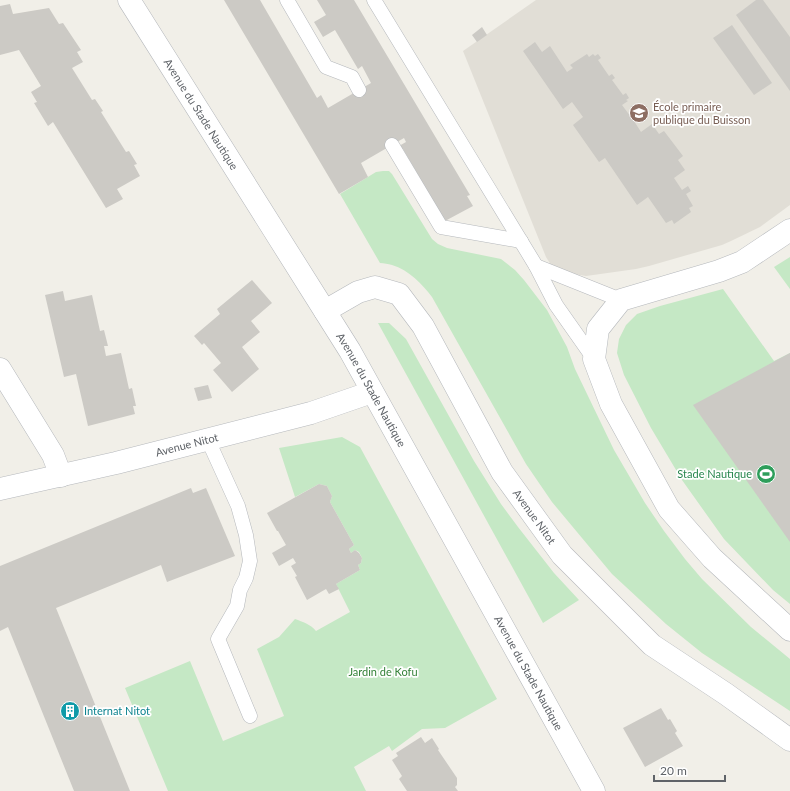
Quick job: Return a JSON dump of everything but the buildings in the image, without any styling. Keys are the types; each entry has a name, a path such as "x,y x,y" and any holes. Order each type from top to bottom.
{"street":[{"name":"Avenue du Stade Nautique","path":"129,0 350,351 594,791"},
{"path":"790,230 742,262 719,271 622,300 598,329 594,359 611,404 669,509 712,558 790,630"},
{"name":"Avenue Nitot","path":"324,311 358,292 375,287 399,294 423,326 502,472 562,555 652,645 726,694 790,740"},
{"path":"0,369 53,455 61,476"},
{"name":"Avenue Nitot","path":"0,489 61,476 208,440 311,413 372,392"}],"lane":[{"path":"287,0 326,67 352,77 359,90"},
{"path":"374,0 536,266 556,305 594,359"},
{"path":"392,145 441,227 521,242"},
{"path":"536,266 622,300"},
{"path":"208,440 238,506 246,535 250,561 246,578 240,590 237,606 218,639 250,716"}],"shaded area":[{"name":"École primaire publique du Buisson","path":"536,0 790,0 790,205 760,227 722,245 649,266 586,276 574,274 551,265 546,257 463,51"}],"green space":[{"path":"389,171 392,174 432,239 438,244 447,248 501,259 515,270 547,310 567,347 575,369 614,450 645,503 664,531 702,579 751,627 790,659 790,711 702,653 666,624 612,574 552,502 526,464 432,297 419,282 404,270 392,265 380,263 340,194 376,172"},
{"path":"790,257 790,289 774,267"},
{"path":"723,289 774,361 790,353 790,604 773,590 724,539 682,480 651,428 624,375 617,353 619,339 626,325 637,314 660,306"},
{"path":"378,323 389,323 406,339 474,461 501,504 554,573 579,600 543,623"},
{"name":"Jardin de Kofu","path":"342,437 360,447 497,699 445,728 422,729 392,751 389,746 354,767 366,791 168,791 125,688 190,661 223,741 284,716 257,649 279,637 295,619 304,622 316,631 350,612 336,584 360,570 358,565 361,563 362,558 359,552 355,550 351,553 349,549 354,545 330,502 332,496 327,486 319,484 295,497 279,448"}],"place":[{"name":"École primaire publique du Buisson","path":"639,113"},
{"name":"Stade Nautique","path":"766,474"},
{"name":"Internat Nitot","path":"70,711"}]}
